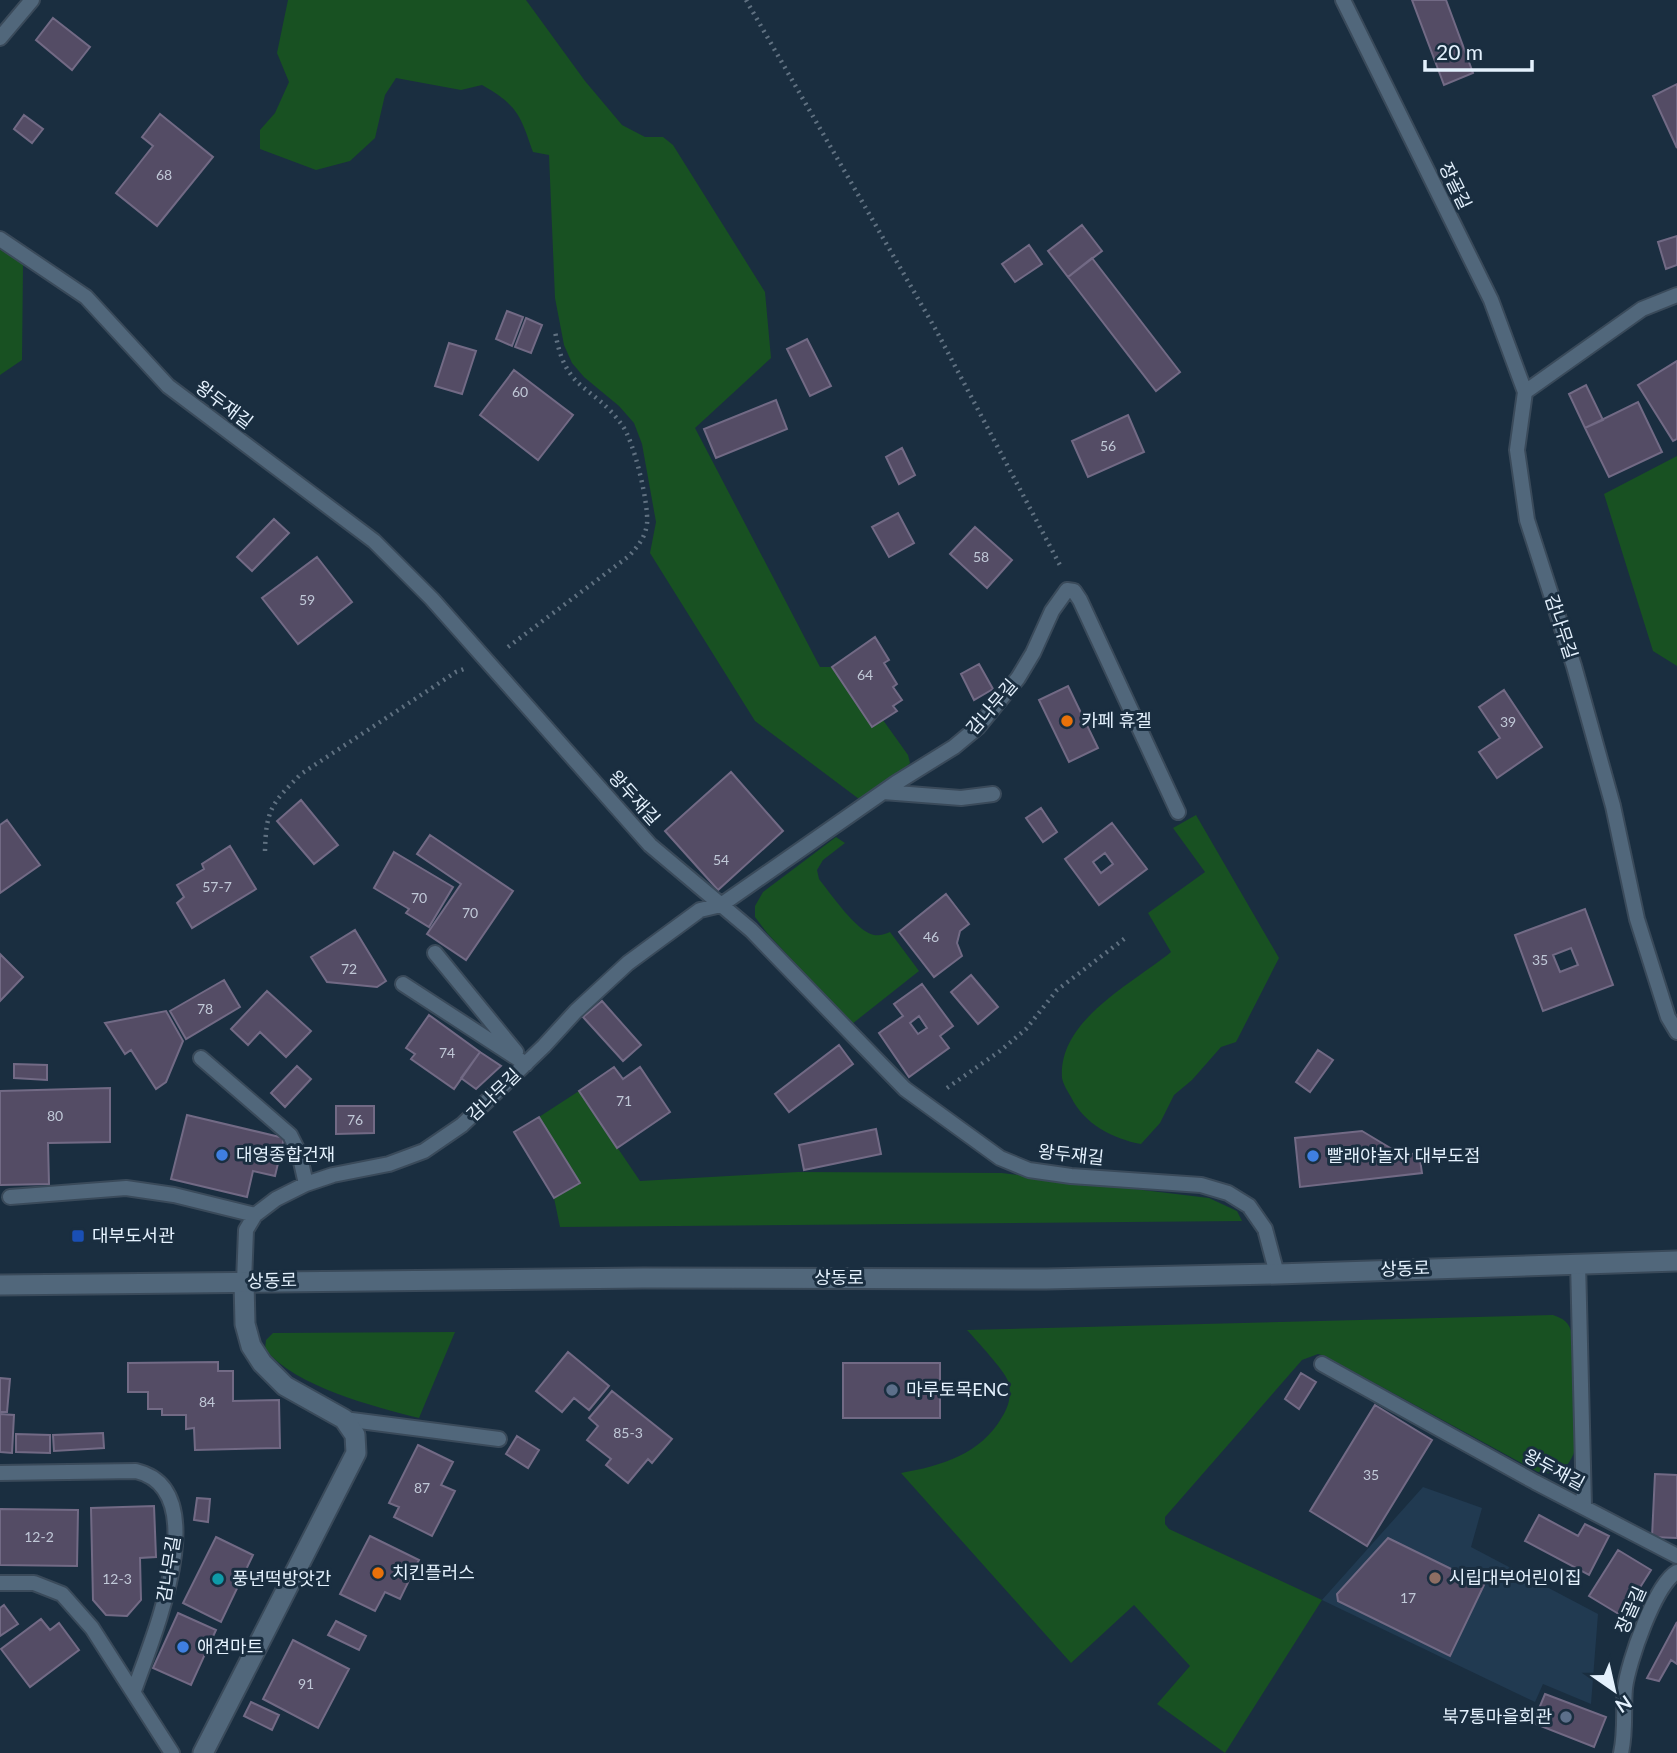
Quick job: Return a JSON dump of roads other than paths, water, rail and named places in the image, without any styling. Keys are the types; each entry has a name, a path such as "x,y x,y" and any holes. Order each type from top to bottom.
{"street":[{"name":"상동로","path":"0,1285 643,1278 1046,1279 1677,1261"},
{"path":"203,1753 356,1453 355,1435 344,1419 285,1385 262,1363 251,1346 245,1324 244,1282"}],"lane":[{"path":"0,38 32,0"},
{"name":"장골길","path":"1343,0 1491,300 1525,392"},
{"name":"왕두재길","path":"0,239 86,297 168,386 374,541 432,599 650,845 751,930 905,1089 1000,1158 1029,1170 1071,1176 1201,1185 1228,1193 1249,1206 1265,1229 1277,1274"},
{"path":"1525,392 1642,309 1677,295"},
{"name":"감나무길","path":"1525,392 1517,450 1527,520 1574,666 1610,793 1637,919 1668,1017 1677,1032"},
{"name":"감나무길","path":"255,1215 276,1199 306,1184 333,1175 389,1164 424,1151 462,1125 628,963 700,911 721,905 954,747 978,727 1018,678 1060,597 1067,590 1074,591 1178,812"},
{"path":"883,793 961,798 993,794"},
{"name":"감나무길","path":"435,953 526,1064"},
{"name":"감나무길","path":"403,984 526,1064"},
{"path":"201,1058 290,1135 299,1153 306,1184"},
{"path":"10,1197 126,1188 174,1195 255,1215 246,1230 244,1282"},
{"name":"왕두재길","path":"1578,1262 1584,1507"},
{"name":"왕두재길","path":"1322,1364 1677,1556"},
{"path":"344,1419 499,1439"},
{"name":"감나무길","path":"0,1473 136,1471 150,1475 170,1498 176,1521 174,1555 163,1608 134,1691"},
{"name":"장골길","path":"1621,1753 1625,1687 1634,1650 1662,1587 1677,1572"},
{"path":"0,1583 34,1583 62,1594 92,1628 172,1753"}],"place":[{"name":"카페 휴겔","path":"1067,721"},
{"name":"대영종합건재","path":"222,1155"},
{"name":"빨래야놀자 대부도점","path":"1313,1156"},
{"name":"대부도서관","path":"78,1236"},
{"name":"마루토목ENC","path":"892,1390"},
{"name":"치킨플러스","path":"378,1573"},
{"name":"시립대부어린이집","path":"1435,1578"},
{"name":"풍년떡방앗간","path":"218,1579"},
{"name":"애견마트","path":"183,1647"},
{"name":"북7통마을회관","path":"1566,1717"}]}
